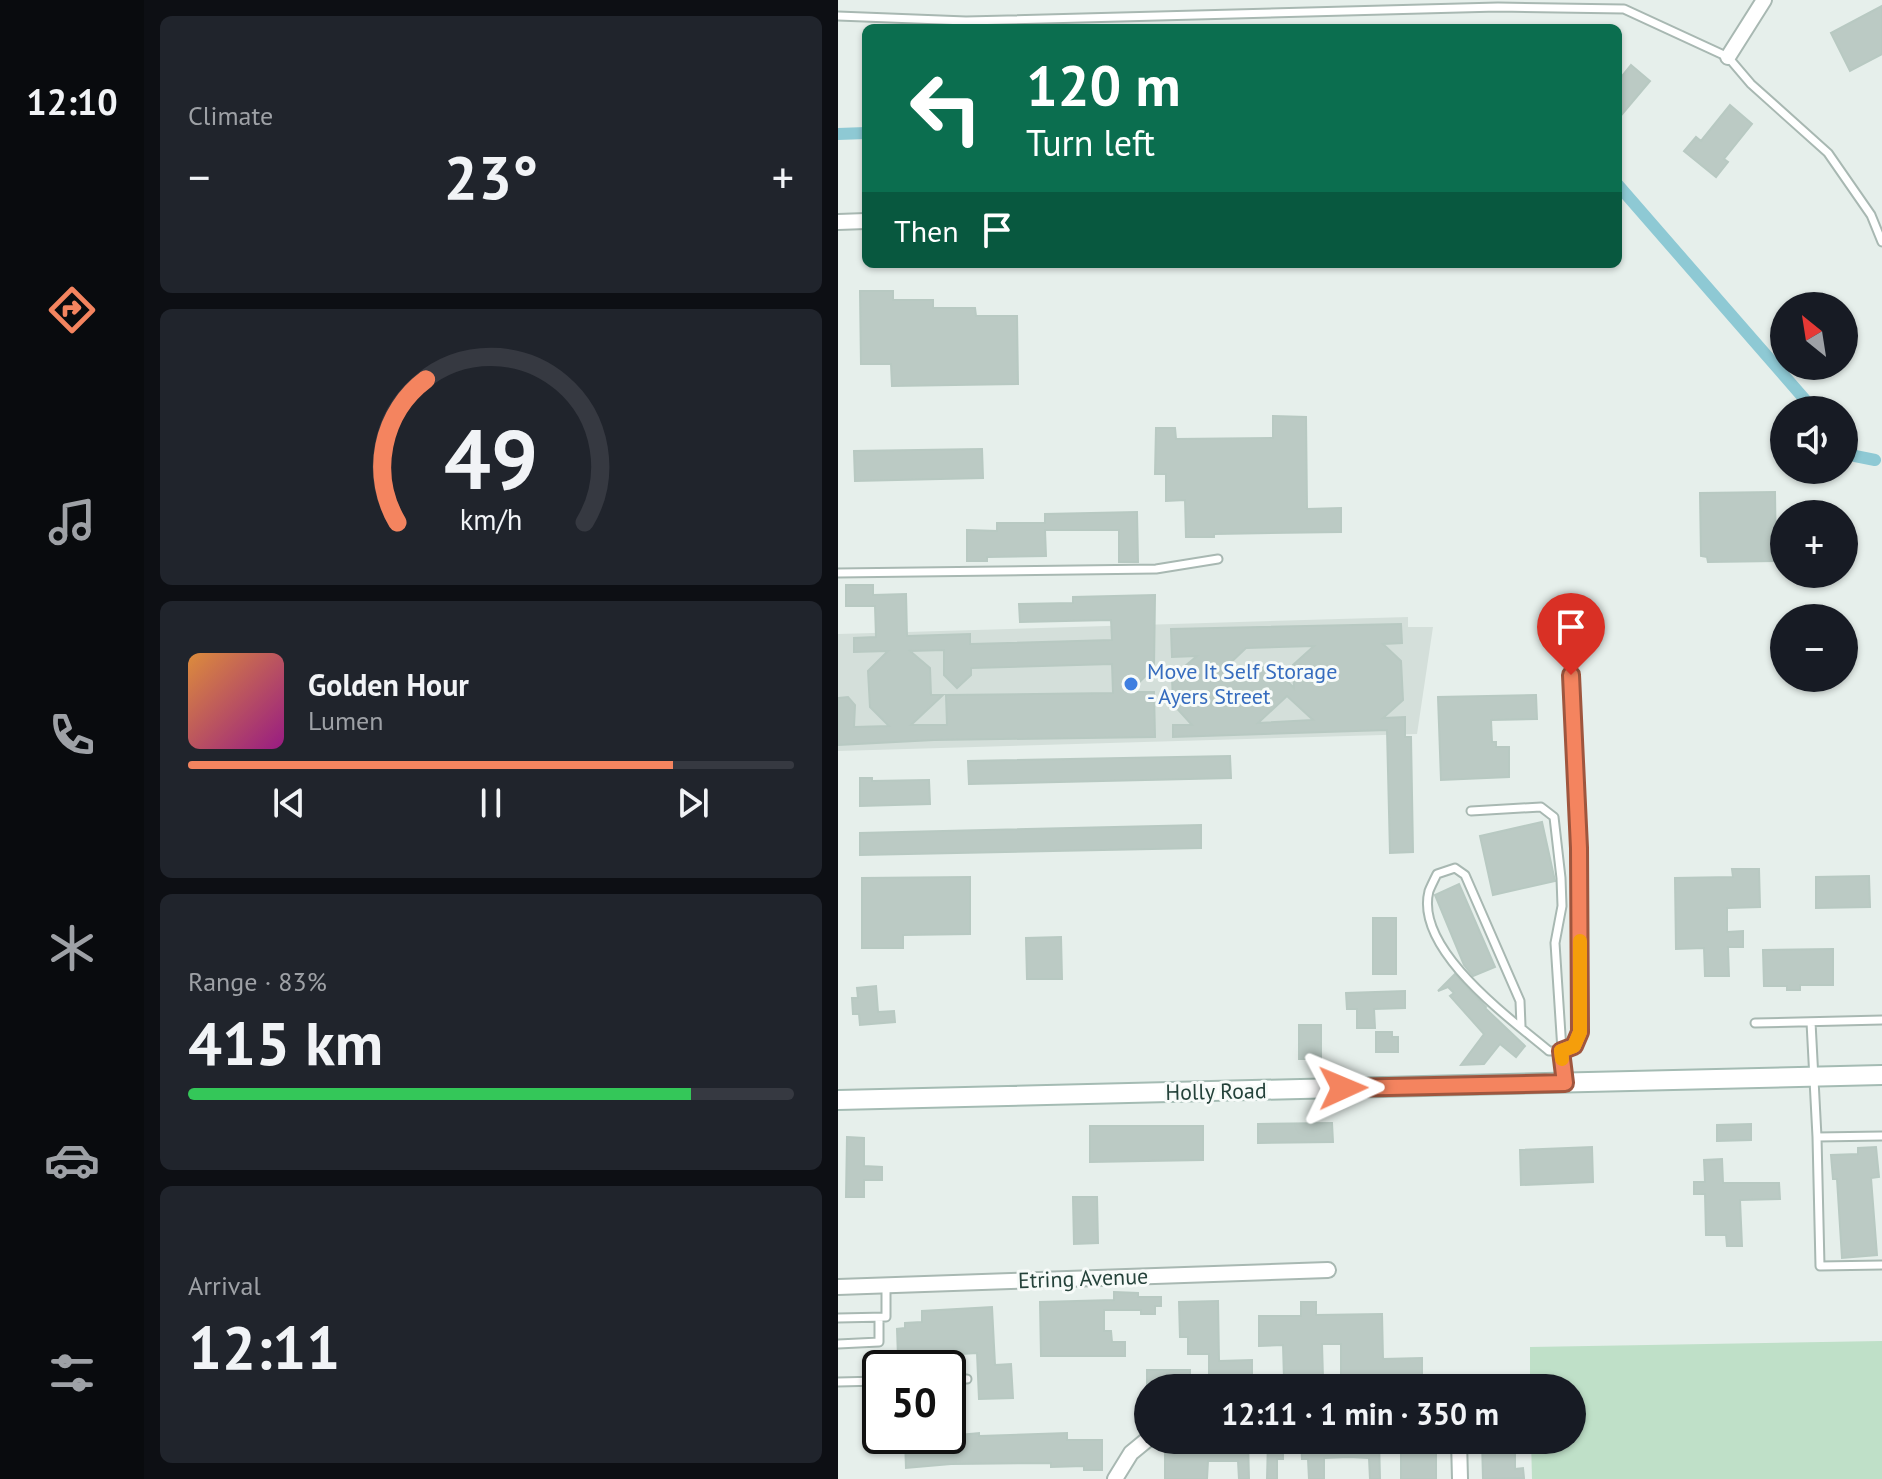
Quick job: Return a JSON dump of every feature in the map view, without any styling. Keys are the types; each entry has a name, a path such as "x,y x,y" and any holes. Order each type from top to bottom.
{"main road":[{"name":"Holly Road","path":"838,1100 1882,1075"}],"street":[{"path":"1728,57 1764,0"},
{"path":"838,222 862,221"},
{"name":"Etring Avenue","path":"838,1287 1328,1270"},
{"path":"1115,1479 1134,1451"},
{"path":"1459,1454 1460,1479"}],"lane":[{"path":"838,16 966,21 1498,4 1624,9 1728,57 1751,84 1828,153 1871,215 1882,242"},
{"path":"838,573 1156,569 1218,559"},
{"path":"1521,1026 1520,1001 1465,875 1455,868 1437,874 1428,893 1429,913 1437,938 1452,963 1488,1001 1549,1051 1574,1046 1580,1032 1579,848 1571,675"},
{"path":"1471,811 1541,807 1554,817 1561,878 1562,906 1555,943 1565,1083"},
{"path":"1755,1023 1882,1020"},
{"path":"1811,1022 1820,1266 1882,1265"},
{"path":"1817,1137 1882,1136"},
{"path":"838,1318 886,1317 886,1285"},
{"path":"838,1344 879,1342 879,1318"},
{"path":"838,1382 862,1381"}],"shaded area":[{"name":"Move It Self Storage - Ayers Street","path":"1408,617 1408,627 1433,627 1417,734 838,751 838,634"}],"green space":[{"path":"1882,1341 1882,1479 1532,1479 1531,1454 1586,1454 1586,1374 1530,1374 1530,1347"}],"building":[{"path":"1882,6 1882,54 1850,71 1831,33"},
{"path":"1631,65 1650,81 1622,114 1622,76"},
{"path":"1730,105 1752,124 1724,159 1728,162 1716,177 1684,151 1696,137 1701,141"},
{"path":"860,291 893,291 893,300 933,300 933,308 975,308 976,316 1017,316 1018,384 892,386 891,364 861,364"},
{"path":"1273,416 1306,417 1307,509 1341,508 1341,532 1186,537 1185,500 1166,501 1166,474 1155,474 1156,428 1175,428 1176,439 1273,438"},
{"path":"982,449 983,478 855,481 854,451"},
{"path":"1775,492 1775,500 1770,500 1770,561 1708,562 1707,557 1701,556 1700,493"},
{"path":"1137,512 1138,562 1119,562 1119,530 1045,530 1046,556 987,557 987,561 967,561 967,530 997,531 997,523 1045,523 1045,514"},
{"path":"846,585 873,585 873,595 906,594 907,636 970,634 970,644 1112,640 1111,620 1020,622 1019,604 1073,603 1073,597 1155,595 1154,668 1129,692 1154,692 1155,737 934,740 838,745 838,698 848,697 855,705 854,727 889,726 870,707 868,671 888,651 854,652 854,638 876,637 875,606 846,606","holes":["944,650 944,675 957,688 971,675 971,668 1112,664 1113,693 946,695 947,725 911,725 943,695 931,695 930,668 910,651"]},
{"path":"1401,624 1402,643 1383,644 1401,661 1403,700 1383,718 1405,717 1405,737 1411,737 1413,852 1390,853 1387,730 1173,737 1173,725 1192,725 1173,704 1172,677 1197,656 1172,657 1171,629","holes":["1314,646 1293,665 1294,688 1273,667 1225,668 1246,648","1287,696 1313,720 1258,723"]},
{"path":"1536,695 1537,719 1491,720 1492,742 1496,742 1496,747 1509,747 1509,777 1441,780 1438,697"},
{"path":"1230,756 1231,778 969,784 968,761"},
{"path":"860,778 872,778 872,781 929,780 930,804 860,806"},
{"path":"1542,822 1555,881 1493,895 1480,836"},
{"path":"1201,825 1201,848 860,855 860,833"},
{"path":"1732,869 1759,869 1760,907 1727,908 1727,932 1743,931 1743,947 1728,947 1729,976 1705,976 1704,948 1676,949 1675,878 1733,877"},
{"path":"1869,876 1870,907 1816,908 1816,877"},
{"path":"970,877 970,934 903,935 903,948 862,948 862,878"},
{"path":"1459,884 1495,967 1473,976 1464,965 1435,895"},
{"path":"1373,918 1396,918 1396,974 1373,974"},
{"path":"1061,937 1062,979 1027,979 1026,938"},
{"path":"1833,949 1833,985 1800,985 1800,990 1787,990 1787,986 1764,986 1763,950"},
{"path":"1455,974 1525,1046 1516,1057 1500,1044 1484,1064 1461,1065 1484,1034 1450,996 1454,993 1448,987 1438,991"},
{"path":"876,986 878,1012 894,1011 895,1022 860,1025 859,1014 853,1014 852,998 858,998 857,988"},
{"path":"1405,991 1405,1008 1374,1009 1375,1028 1357,1028 1357,1009 1347,1009 1346,993"},
{"path":"1299,1025 1321,1025 1321,1059 1299,1059"},
{"path":"1376,1032 1392,1032 1392,1037 1398,1037 1398,1052 1376,1052"},
{"path":"1332,1123 1333,1142 1258,1143 1258,1124"},
{"path":"1751,1124 1751,1140 1717,1141 1717,1125"},
{"path":"1090,1126 1203,1126 1203,1160 1090,1162"},
{"path":"847,1137 864,1138 864,1166 882,1167 882,1180 864,1180 864,1197 846,1197"},
{"path":"1592,1147 1593,1182 1521,1185 1520,1150"},
{"path":"1876,1147 1879,1177 1871,1178 1877,1255 1842,1258 1837,1179 1833,1179 1831,1155 1858,1154 1858,1148"},
{"path":"1722,1159 1723,1183 1779,1183 1780,1199 1740,1200 1742,1246 1727,1246 1726,1235 1706,1235 1705,1194 1694,1194 1694,1182 1705,1182 1704,1160"},
{"path":"1073,1197 1097,1197 1098,1243 1074,1244"},
{"path":"1114,1292 1138,1293 1138,1297 1161,1297 1161,1306 1155,1306 1155,1314 1141,1314 1141,1310 1104,1310 1104,1331 1111,1331 1112,1342 1125,1342 1125,1356 1041,1356 1040,1302 1114,1300"},
{"path":"1218,1301 1219,1361 1252,1360 1252,1374 1209,1374 1209,1354 1188,1354 1188,1337 1180,1337 1179,1302"},
{"path":"1301,1302 1316,1302 1316,1315 1382,1314 1383,1359 1422,1358 1422,1374 1341,1374 1341,1344 1322,1344 1323,1374 1284,1374 1283,1345 1259,1346 1259,1316 1301,1316"},
{"path":"992,1307 995,1365 1011,1364 1013,1398 979,1399 977,1353 966,1354 966,1350 898,1350 897,1329 905,1328 905,1323 922,1322 922,1311"},
{"path":"1147,1370 1190,1370 1190,1374 1147,1374"},
{"path":"1067,1433 1067,1440 1102,1440 1102,1470 1084,1470 1084,1466 1051,1467 1051,1463 951,1464 906,1468 906,1454 966,1454 966,1434"},
{"path":"1165,1454 1248,1454 1249,1479 1239,1479 1238,1461 1208,1461 1207,1479 1165,1479"},
{"path":"1268,1454 1283,1454 1283,1459 1277,1459 1277,1479 1267,1479"},
{"path":"1302,1454 1379,1454 1380,1479 1370,1479 1369,1458 1349,1457 1324,1458 1324,1479 1309,1479 1308,1459 1302,1459"},
{"path":"1401,1454 1436,1454 1436,1479 1401,1479"},
{"path":"1482,1454 1515,1454 1515,1469 1523,1468 1524,1478 1483,1479"}],"waterway":[{"path":"838,134 862,133"},
{"path":"1622,190 1802,396"},
{"path":"1858,457 1875,460"}],"slow traffic":[{"path":"1562,1059 1561,1051 1574,1046 1580,1032 1580,941"}],"place":[{"name":"Move It Self Storage - Ayers Street","path":"1131,684"}],"route":[{"path":"1343,1088 1565,1083 1561,1051 1574,1046 1580,1032 1579,848 1571,675"}]}
